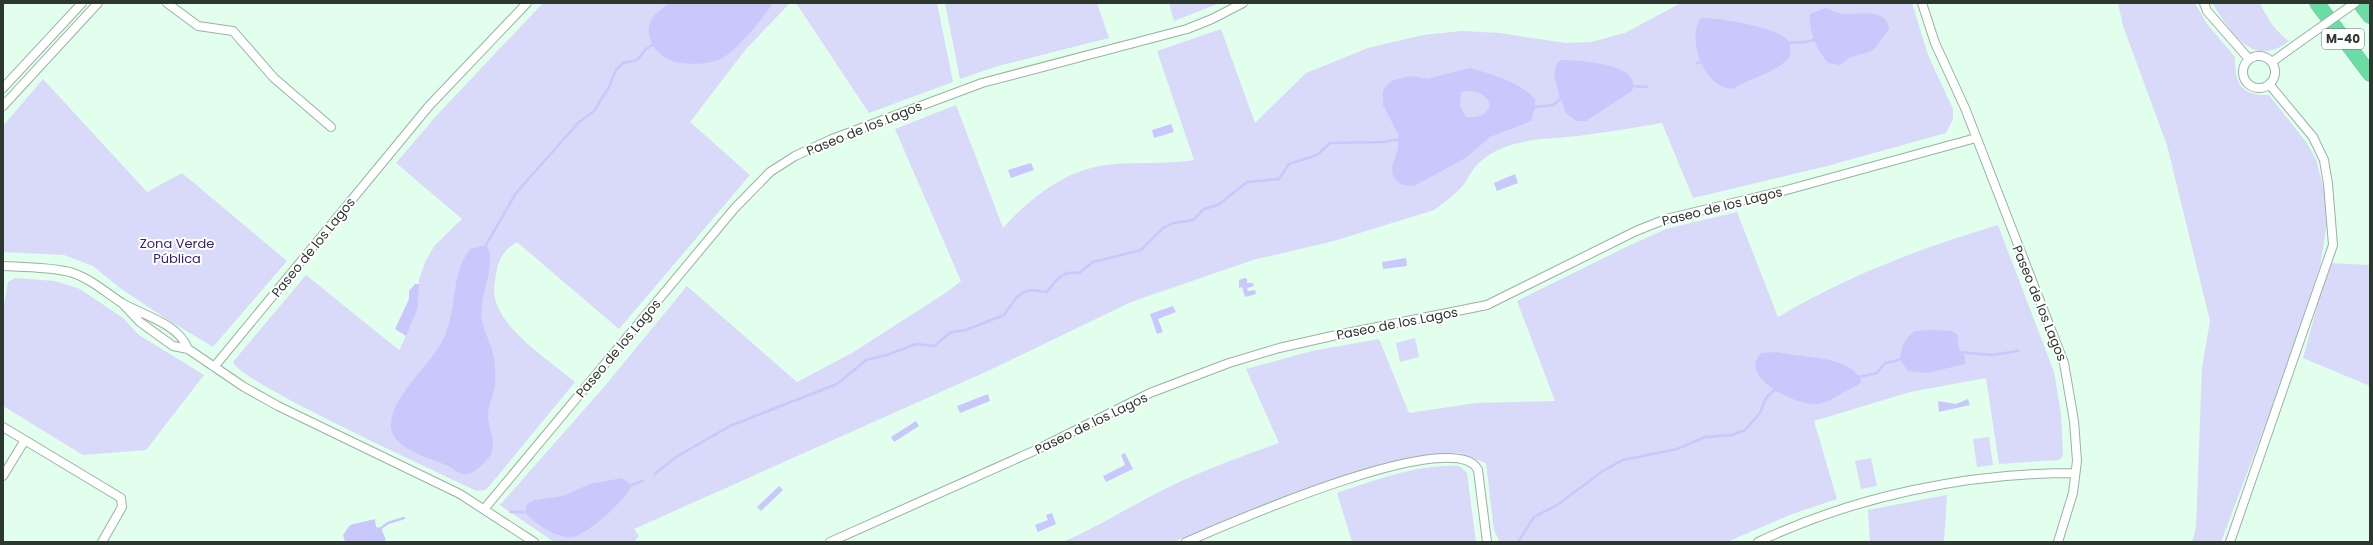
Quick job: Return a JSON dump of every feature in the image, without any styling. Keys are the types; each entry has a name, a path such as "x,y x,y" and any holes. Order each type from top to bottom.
{"highway":[{"name":"M-40","path":"2317,3 2370,74"},
{"name":"M-40","path":"2360,3 2370,16"}],"street":[{"path":"3,88 82,3"},
{"path":"3,106 98,3"},
{"path":"168,3 198,26 233,31 274,78 331,127"},
{"name":"Paseo de los Lagos","path":"214,367 429,106 527,3"},
{"name":"Paseo de los Lagos","path":"485,508 734,209 761,179 780,165 832,139 982,83 1187,29 1212,19 1243,3"},
{"name":"Paseo de los Lagos","path":"1922,3 1935,43 1976,138 2064,363 2074,421 2077,461 2072,493 2058,542"},
{"path":"2204,3 2207,11 2249,59"},
{"path":"2272,62 2355,3"},
{"path":"2261,56 2272,62 2275,71 2269,84 2260,88 2246,82 2243,68 2249,59 2261,56"},
{"path":"2230,542 2333,245 2328,184 2324,160 2313,137 2269,84"},
{"name":"Paseo de los Lagos","path":"830,542 1036,450 1150,393 1229,363 1279,348 1332,336 1487,305 1636,231 1666,219 1791,189 1976,138"},
{"path":"3,266 71,273 91,282 123,304 150,316 182,337 188,349"},
{"path":"123,304 140,322 173,346 188,349 214,367 278,406 423,475 485,508 534,542"},
{"path":"3,426 122,499 120,511 102,542"},
{"path":"3,476 25,440"},
{"path":"1186,542 1253,514 1363,474 1415,460 1457,457 1473,462 1478,470 1487,542"},
{"path":"1758,542 1861,504 1932,486 1992,476 2074,473"}],"green space":[{"path":"543,3 790,3 746,49 690,122 750,175 619,329 517,242 502,255 497,269 494,289 495,299 500,311 508,323 529,345 575,382 486,490 477,491 387,449 268,388 243,372 233,362 306,275 399,350 400,349 418,308 419,280 425,262 435,245 462,219 396,163 437,115"},
{"path":"796,3 937,3 953,82 869,113"},
{"path":"945,3 1097,3 1109,38 998,66 960,79"},
{"path":"1169,3 1220,3 1174,21"},
{"path":"1681,3 1912,3 1928,55 1953,109 1953,119 1946,133 1827,166 1693,198 1662,123 1578,136 1521,142 1500,149 1482,160 1476,166 1464,185 1447,201 1434,210 1334,241 1253,260 1131,302 992,369 634,529 639,536 634,542 554,542 500,505 604,387 687,286 797,382 852,353 947,292 961,281 895,129 956,105 1003,228 1037,196 1078,172 1108,165 1194,160 1157,51 1221,29 1255,123 1306,73 1368,48 1423,35 1462,31 1500,33 1566,43 1591,42 1625,33"},
{"path":"2118,3 2195,3 2207,24 2235,57 2236,74 2241,86 2251,93 2269,95 2306,142 2316,159 2324,191 2327,223 2320,266 2281,383 2221,542 2192,542 2196,527 2202,367 2210,321 2167,145 2123,26"},
{"path":"2212,3 2260,3 2272,24 2289,41 2276,49 2264,51 2254,49 2244,44 2235,35"},
{"name":"Zona Verde Pública","path":"43,79 147,192 182,173 287,261 213,347 165,318 120,288 93,266 64,255 3,252 3,126"},
{"path":"1737,212 1778,317 1804,302 1885,264 1941,243 1998,225 2054,372 2061,414 2063,456 2059,460 1999,464 1986,378 1910,392 1814,421 1837,499 1792,514 1727,542 1500,542 1494,530 1486,463 1459,453 1448,453 1393,462 1316,487 1173,542 1063,542 1087,531 1185,479 1279,443 1246,369 1312,351 1379,339 1409,413 1476,403 1555,401 1517,301 1666,229"},
{"path":"2329,263 2370,265 2370,386 2303,358"},
{"path":"15,278 55,281 80,289 123,318 139,335 204,375 146,450 83,455 3,406 3,312 8,282"},
{"path":"1415,338 1419,357 1400,362 1396,343"},
{"path":"1989,437 1993,465 1977,467 1973,439"},
{"path":"1871,458 1877,486 1861,489 1855,461"},
{"path":"1444,466 1459,466 1467,473 1476,542 1352,542 1337,493 1382,478 1413,470"},
{"path":"1947,495 1944,542 1870,542 1868,510"}],"shaded area":[{"path":"669,3 773,3 737,47 724,57 713,62 687,64 675,62 662,55 652,44 650,38 650,24 653,17"},
{"path":"1825,8 1843,14 1864,13 1878,15 1887,22 1889,29 1875,48 1869,52 1849,58 1840,65 1828,63 1814,40 1810,21 1810,14"},
{"path":"1702,18 1749,24 1774,32 1790,42 1790,57 1770,72 1732,89 1722,86 1713,80 1706,72 1697,51 1696,29 1699,20"},
{"path":"1562,60 1608,65 1620,69 1629,75 1633,82 1632,91 1586,121 1576,121 1566,113 1560,98 1554,75 1557,63"},
{"path":"1470,68 1505,79 1529,93 1535,99 1535,107 1531,121 1490,137 1467,157 1414,186 1403,185 1393,176 1392,167 1398,148 1398,134 1383,105 1383,91 1392,81 1405,77 1413,76 1427,79","holes":["1472,91 1484,96 1490,105 1486,112 1481,116 1466,117 1460,105 1461,92"]},
{"path":"1171,124 1174,132 1154,138 1152,130"},
{"path":"1031,163 1034,170 1011,178 1008,170"},
{"path":"1515,174 1518,183 1497,191 1494,183"},
{"path":"486,245 489,252 490,261 481,312 483,325 495,363 495,386 488,415 493,440 493,450 478,469 465,474 459,473 446,465 403,446 396,440 392,432 391,424 393,412 398,401 440,345 446,333 452,312 457,279 464,259 470,249"},
{"path":"1406,258 1407,266 1383,269 1382,262"},
{"path":"1245,278 1247,279 1247,283 1253,283 1254,286 1247,288 1248,291 1255,290 1256,294 1245,297 1242,287 1239,288 1239,280"},
{"path":"415,284 419,284 418,308 406,336 395,329 409,299 409,291"},
{"path":"1173,306 1176,312 1158,319 1163,332 1157,334 1150,314"},
{"path":"1915,331 1951,331 1957,334 1959,349 1965,357 1965,364 1927,373 1908,371 1900,360 1902,348 1906,340"},
{"path":"1777,352 1836,362 1855,372 1861,380 1860,383 1823,403 1807,403 1796,400 1783,395 1772,388 1757,372 1756,362 1761,353"},
{"path":"988,394 990,401 960,413 957,406"},
{"path":"1968,399 1970,405 1939,412 1938,401 1956,404"},
{"path":"916,421 919,426 894,442 891,437"},
{"path":"1125,453 1133,469 1106,482 1103,476 1125,465 1121,455"},
{"path":"622,478 631,485 623,498 597,523 579,535 573,537 560,536 540,526 525,512 527,504 535,500 563,496 590,484"},
{"path":"779,486 783,490 761,511 757,507"},
{"path":"1052,513 1056,524 1038,532 1035,525 1048,520 1046,515"},
{"path":"375,519 376,527 381,528 386,540 381,542 345,542 343,535 350,525"}],"waterway":[{"path":"1787,43 1813,40"},
{"path":"486,245 516,193 578,123 594,111 609,87 616,70 623,63 637,60 646,49 656,43"},
{"path":"1697,63 1704,61"},
{"path":"1631,86 1647,87"},
{"path":"1534,107 1553,105 1563,97"},
{"path":"655,474 676,457 730,426 837,384 866,360 887,355 916,344 934,346 951,332 966,330 1004,315 1016,298 1024,292 1031,290 1047,292 1060,277 1073,272 1079,273 1093,262 1141,250 1163,228 1173,223 1193,220 1204,209 1218,205 1247,182 1279,179 1289,164 1317,155 1330,143 1382,142 1401,139"},
{"path":"1959,352 1992,355 2018,351"},
{"path":"1858,377 1877,373 1885,363 1903,359"},
{"path":"1518,542 1534,517 1559,504 1601,472 1623,460 1677,449 1705,437 1732,435 1745,430 1760,413 1766,398 1775,389"},
{"path":"631,485 643,481"},
{"path":"510,512 525,512"},
{"path":"381,528 388,523 404,518"}]}
